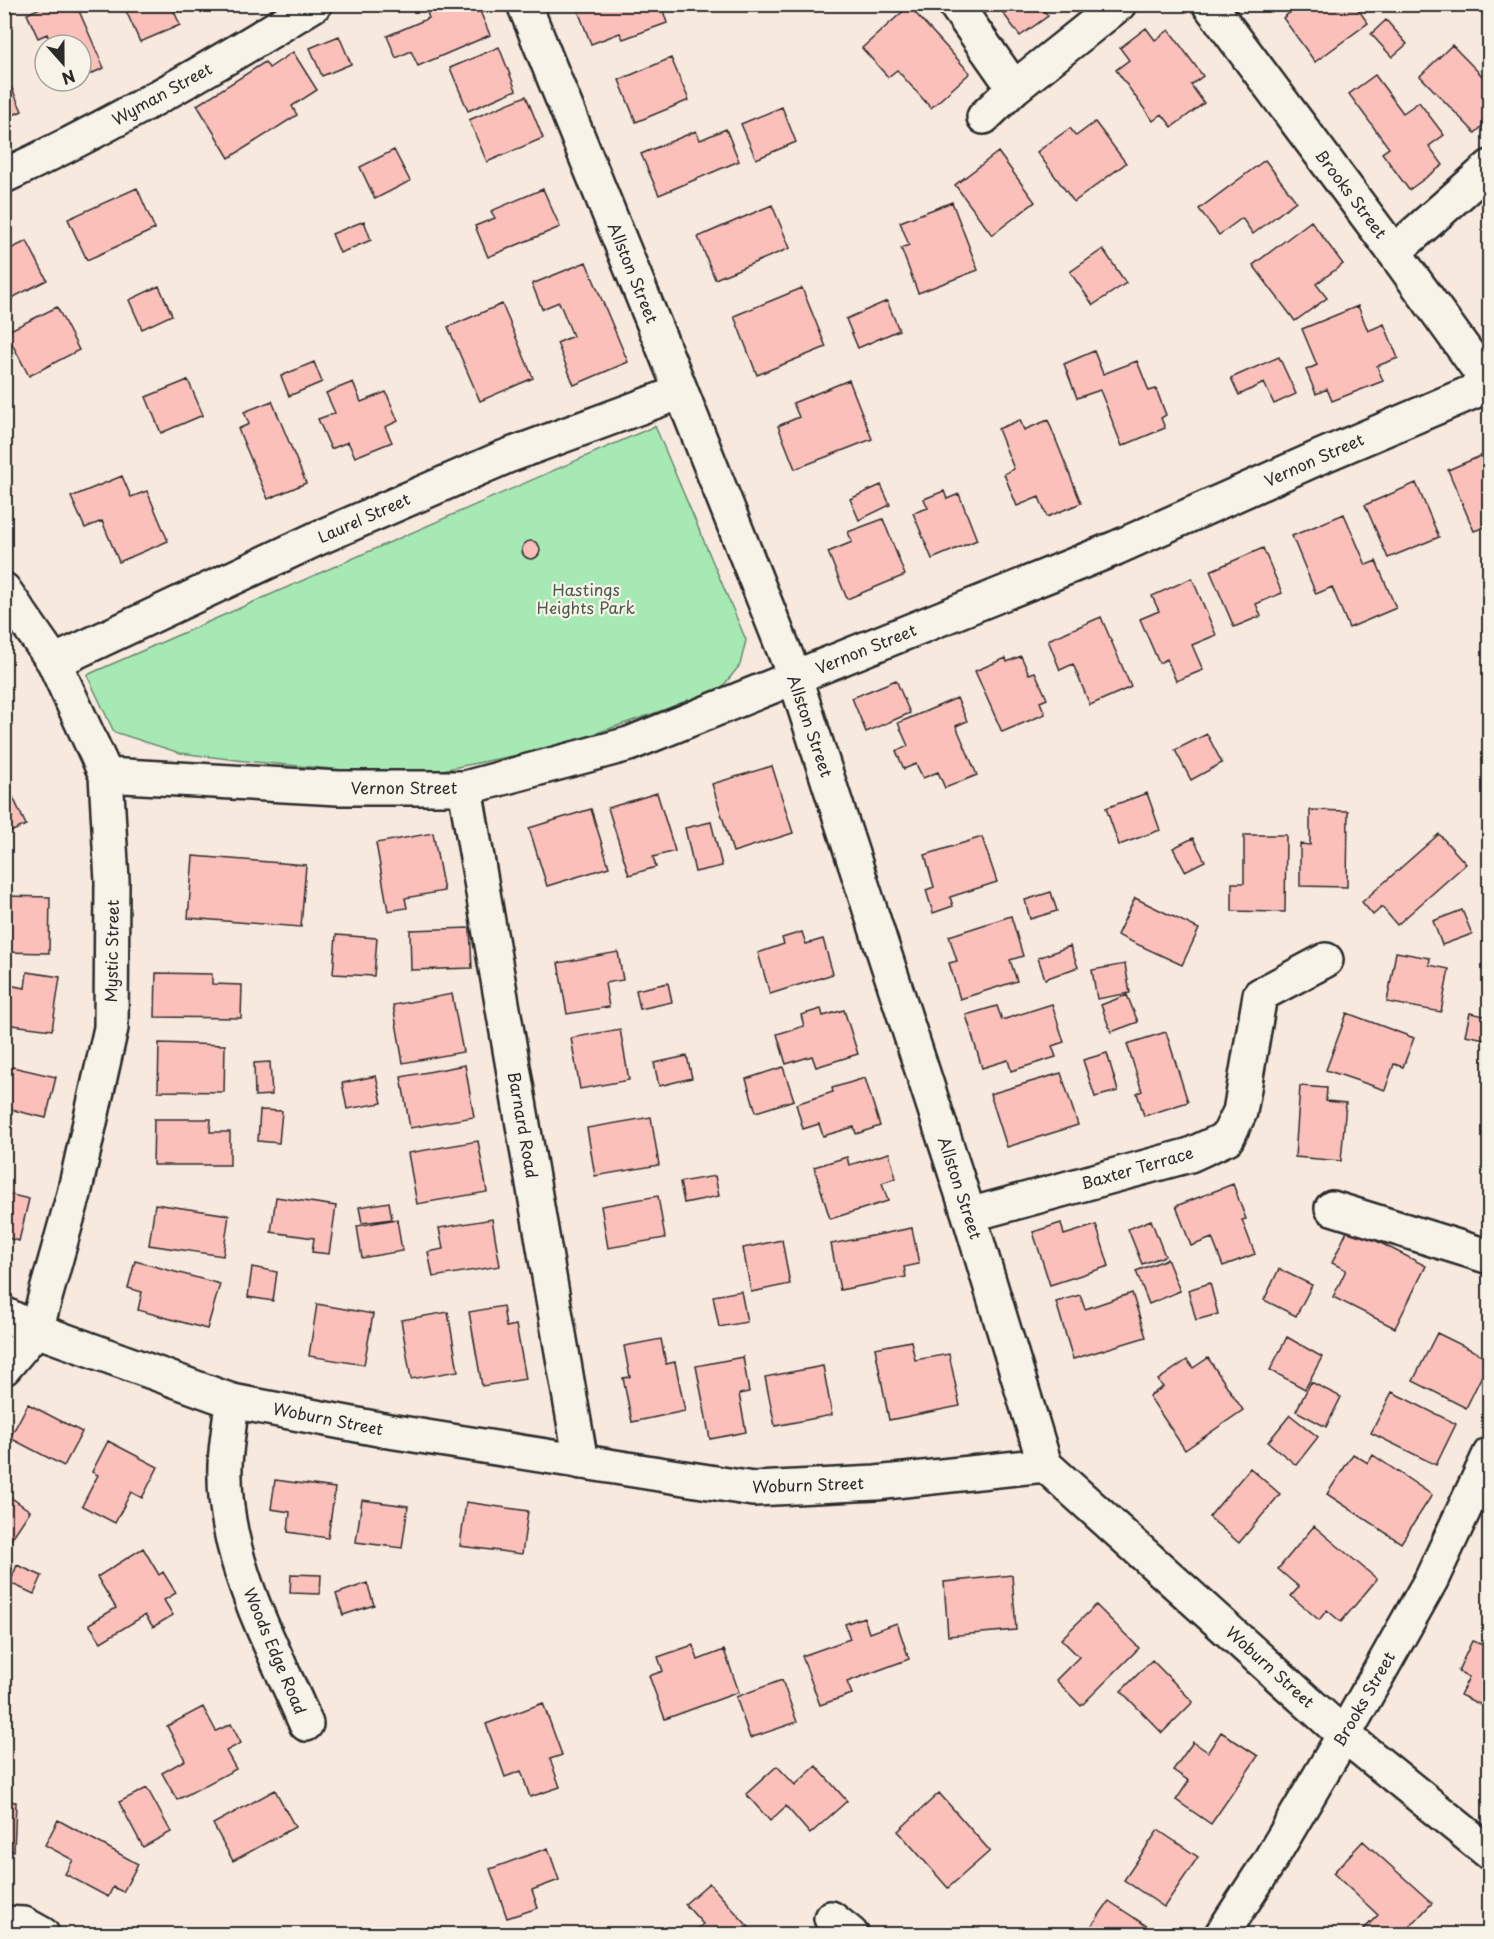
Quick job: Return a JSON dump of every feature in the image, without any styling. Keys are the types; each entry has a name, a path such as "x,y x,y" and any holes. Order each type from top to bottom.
{"street":[{"name":"Wyman Street","path":"4,176 64,148 231,56 315,4"},
{"name":"Allston Street","path":"524,4 795,678 969,1215 1045,1465"},
{"path":"955,4 1014,88"},
{"path":"984,117 1014,88 1119,4"},
{"name":"Brooks Street","path":"1209,4 1395,252 1489,385"},
{"path":"1395,252 1490,167"},
{"name":"Vernon Street","path":"106,775 338,788 465,788 629,744 1116,548 1322,456 1489,385"},
{"name":"Laurel Street","path":"54,662 316,539 505,457 681,392"},
{"name":"Mystic Street","path":"4,591 54,662 106,775 112,881 111,1028 74,1194 36,1330"},
{"name":"Barnard Road","path":"465,788 581,1462"},
{"name":"Baxter Terrace","path":"969,1215 1190,1155 1227,1138 1240,1112 1260,995 1326,960"},
{"path":"1332,1208 1490,1257"},
{"name":"Woburn Street","path":"4,1314 36,1330 232,1401 389,1431 753,1489 876,1483 1045,1465 1344,1735 1490,1853"},
{"path":"4,1368 36,1330"},
{"name":"Woods Edge Road","path":"232,1401 225,1465 234,1551 253,1607 306,1724"},
{"name":"Brooks Street","path":"1222,1935 1269,1862 1344,1735 1431,1580 1490,1454"},
{"path":"4,1923 24,1924 42,1935"}],"green space":[{"name":"Hastings Heights Park","path":"655,426 746,640 740,665 719,691 553,748 442,770 343,770 245,761 180,753 114,732 87,675"}],"building":[{"path":"48,4 76,4 89,33 36,33 27,14"},
{"path":"123,4 171,4 180,25 140,42"},
{"path":"424,4 477,4 490,35 418,66 411,51 396,58 387,36 429,18"},
{"path":"586,4 635,4 635,6 661,4 667,23 623,39 620,33 591,44 577,8"},
{"path":"1007,4 1039,4 1048,16 1020,36 1000,9"},
{"path":"1301,4 1354,4 1368,23 1315,62 1283,18"},
{"path":"909,6 970,73 931,108 897,70 888,77 862,48"},
{"path":"1386,20 1407,44 1392,57 1371,34"},
{"path":"1146,28 1155,40 1169,30 1203,76 1191,85 1204,103 1172,127 1162,114 1153,121 1116,70 1129,60 1120,48"},
{"path":"339,36 351,64 322,76 310,48"},
{"path":"93,43 104,68 93,73"},
{"path":"1452,45 1490,84 1490,119 1475,133 1420,76"},
{"path":"499,47 516,90 468,111 450,68"},
{"path":"293,52 317,90 292,106 297,115 229,158 197,105 265,62 269,68"},
{"path":"671,58 689,100 636,122 619,80"},
{"path":"4,71 22,111 4,119"},
{"path":"1375,75 1403,113 1419,102 1444,135 1429,146 1443,165 1409,190 1382,153 1389,148 1349,94"},
{"path":"526,96 543,138 487,162 469,120"},
{"path":"782,107 796,142 756,159 741,124"},
{"path":"1095,122 1126,163 1074,202 1037,152 1070,128 1076,136"},
{"path":"726,129 739,161 659,195 641,154 696,131 700,140"},
{"path":"394,150 410,181 375,199 360,167"},
{"path":"998,152 1035,202 992,235 955,185"},
{"path":"1265,160 1296,201 1253,234 1242,218 1219,235 1199,209"},
{"path":"137,188 155,229 87,260 68,219"},
{"path":"543,189 560,227 488,257 475,226 495,218 491,211"},
{"path":"952,202 978,270 918,293 901,248 909,245 900,222"},
{"path":"772,205 790,248 715,279 698,237"},
{"path":"364,221 371,240 340,253 332,234"},
{"path":"1311,221 1343,264 1316,284 1327,298 1295,321 1253,265"},
{"path":"27,241 47,280 4,302 4,252"},
{"path":"1103,249 1126,283 1093,305 1070,272"},
{"path":"586,262 628,362 574,385 557,343 573,336 559,302 542,309 532,284"},
{"path":"159,286 172,315 142,329 129,300"},
{"path":"802,288 826,347 757,375 734,316"},
{"path":"887,301 899,330 858,348 846,319"},
{"path":"502,304 533,378 480,401 448,327"},
{"path":"1358,306 1368,331 1384,324 1398,358 1377,366 1383,381 1332,401 1327,389 1316,394 1306,370 1317,365 1302,329"},
{"path":"57,307 79,350 29,376 6,332"},
{"path":"1094,351 1103,374 1137,361 1149,391 1156,389 1166,415 1161,418 1165,428 1122,446 1100,390 1077,398 1064,364"},
{"path":"1279,357 1296,394 1274,404 1264,383 1239,395 1231,378"},
{"path":"314,362 322,382 289,396 281,376"},
{"path":"188,380 203,415 161,433 146,397"},
{"path":"849,380 872,439 795,469 778,426 799,417 793,403"},
{"path":"353,382 361,402 386,392 398,421 385,427 392,442 355,457 348,442 331,449 318,419 335,413 326,393"},
{"path":"272,401 306,483 268,499 238,429 249,424 244,412"},
{"path":"1020,420 1024,430 1048,420 1081,503 1047,517 1039,497 1017,506 1004,474 1014,469 998,429"},
{"path":"1490,452 1490,525 1474,531 1448,470"},
{"path":"122,476 131,497 147,491 168,541 119,562 102,521 85,528 71,497"},
{"path":"1416,483 1439,537 1388,558 1365,505"},
{"path":"881,485 890,505 859,520 850,499"},
{"path":"944,491 947,499 959,494 977,540 932,559 913,513 928,508 924,499"},
{"path":"1344,514 1366,565 1376,561 1396,608 1349,628 1332,587 1316,594 1292,536"},
{"path":"883,519 905,575 847,599 828,552 852,542 848,532"},
{"path":"531,541 537,544 540,550 537,556 531,559 525,556 522,550 525,544"},
{"path":"1263,548 1282,593 1256,604 1261,616 1234,627 1210,571"},
{"path":"1192,578 1216,635 1192,645 1203,670 1176,681 1167,659 1159,663 1140,619 1159,611 1152,596"},
{"path":"1101,617 1131,687 1090,705 1073,664 1060,670 1048,640"},
{"path":"1021,656 1029,674 1035,672 1047,699 1040,702 1045,714 1002,732 975,671 1006,658 1007,662"},
{"path":"896,680 910,713 866,732 852,698"},
{"path":"957,698 967,721 956,726 977,775 945,788 938,772 923,778 916,764 904,769 896,751 908,746 898,723"},
{"path":"1207,734 1222,763 1191,780 1175,750"},
{"path":"772,766 793,833 733,852 712,784"},
{"path":"4,778 26,825 4,835"},
{"path":"657,793 675,851 653,857 656,867 629,875 608,808"},
{"path":"1147,793 1160,830 1119,845 1106,808"},
{"path":"591,809 609,867 547,886 529,828"},
{"path":"1310,810 1348,811 1347,887 1300,886 1300,844 1310,845"},
{"path":"711,822 722,866 695,872 685,828"},
{"path":"433,833 444,891 405,898 407,908 388,911 376,843"},
{"path":"1439,834 1466,864 1397,925 1382,907 1373,915 1362,902"},
{"path":"1244,835 1286,835 1285,912 1232,911 1232,883 1244,883"},
{"path":"982,837 997,882 950,897 953,906 933,913 926,890 934,887 925,855"},
{"path":"1193,838 1205,861 1185,871 1173,848"},
{"path":"193,856 306,865 301,927 188,918"},
{"path":"1051,892 1057,911 1030,919 1025,900"},
{"path":"4,896 50,897 49,953 4,952"},
{"path":"1135,898 1199,929 1182,965 1117,935"},
{"path":"1462,910 1472,934 1442,945 1433,921"},
{"path":"1011,916 1023,956 1010,960 1017,981 960,999 949,963 957,961 949,936"},
{"path":"470,928 472,968 411,970 410,930"},
{"path":"802,932 806,944 823,939 833,974 770,994 758,953 784,944 782,938"},
{"path":"336,935 377,938 374,976 333,974"},
{"path":"1070,946 1078,967 1045,979 1038,958"},
{"path":"618,952 623,980 605,983 609,1007 567,1014 558,963"},
{"path":"1396,952 1430,958 1429,965 1449,969 1441,1012 1387,1002"},
{"path":"1125,964 1130,993 1097,999 1092,970"},
{"path":"27,972 60,977 52,1030 4,1024 8,985 25,988"},
{"path":"156,973 212,974 212,984 242,985 241,1018 155,1017"},
{"path":"668,983 672,1002 640,1009 636,990"},
{"path":"452,994 463,1052 403,1063 393,1005"},
{"path":"1127,995 1138,1022 1111,1032 1101,1005"},
{"path":"1052,1004 1064,1042 1052,1046 1056,1057 1011,1071 1008,1060 982,1068 966,1015 997,1006 1002,1020"},
{"path":"821,1009 823,1016 844,1010 858,1054 816,1067 812,1056 786,1064 777,1034 804,1026 801,1015"},
{"path":"1347,1013 1414,1038 1403,1067 1394,1064 1385,1090 1326,1070"},
{"path":"1470,1013 1490,1017 1490,1040 1465,1035"},
{"path":"620,1029 629,1080 580,1089 571,1038"},
{"path":"1166,1032 1188,1102 1144,1116 1137,1093 1142,1091 1127,1044"},
{"path":"159,1043 225,1045 224,1092 158,1091"},
{"path":"1107,1053 1118,1091 1095,1097 1083,1060"},
{"path":"687,1056 692,1078 659,1086 654,1063"},
{"path":"270,1062 272,1095 255,1096 254,1063"},
{"path":"4,1065 56,1077 46,1118 4,1108"},
{"path":"465,1065 474,1117 410,1128 401,1077"},
{"path":"783,1067 794,1100 756,1112 746,1079"},
{"path":"1061,1073 1078,1125 1007,1147 990,1094"},
{"path":"376,1076 382,1103 347,1109 342,1083"},
{"path":"865,1078 880,1126 856,1134 854,1127 823,1136 819,1124 803,1129 796,1104 833,1092 832,1088"},
{"path":"1300,1086 1327,1088 1326,1101 1346,1103 1341,1161 1295,1157"},
{"path":"260,1110 282,1111 279,1143 258,1141"},
{"path":"651,1117 659,1165 595,1176 587,1128"},
{"path":"154,1119 211,1119 210,1132 230,1132 230,1165 153,1165"},
{"path":"478,1141 487,1192 417,1204 408,1153"},
{"path":"889,1153 896,1178 882,1183 888,1201 830,1219 814,1167 847,1157 849,1165"},
{"path":"715,1176 719,1196 684,1203 680,1182"},
{"path":"1233,1184 1246,1219 1242,1220 1255,1254 1223,1266 1212,1238 1191,1246 1176,1206"},
{"path":"4,1193 29,1199 19,1241 4,1237"},
{"path":"658,1196 665,1238 608,1248 601,1206"},
{"path":"276,1197 336,1206 329,1254 312,1252 314,1238 271,1232"},
{"path":"389,1202 392,1219 362,1223 359,1207"},
{"path":"155,1204 229,1215 223,1256 149,1245"},
{"path":"397,1219 402,1251 362,1258 357,1226"},
{"path":"492,1219 500,1266 433,1277 428,1252 443,1249 439,1228"},
{"path":"1151,1220 1165,1256 1142,1264 1128,1229"},
{"path":"1061,1223 1064,1235 1096,1225 1109,1266 1050,1285 1033,1232"},
{"path":"1349,1227 1426,1266 1395,1328 1333,1297 1346,1270 1332,1263"},
{"path":"912,1228 919,1264 904,1267 906,1277 840,1290 831,1244"},
{"path":"782,1240 790,1284 751,1292 743,1248"},
{"path":"1167,1259 1180,1291 1149,1304 1136,1271"},
{"path":"135,1261 220,1284 207,1329 138,1310 142,1292 128,1288"},
{"path":"252,1267 277,1272 273,1301 248,1297"},
{"path":"1279,1269 1312,1285 1296,1316 1264,1300"},
{"path":"1210,1283 1218,1314 1196,1320 1188,1290"},
{"path":"741,1291 747,1322 719,1327 713,1296"},
{"path":"1132,1293 1146,1337 1073,1359 1056,1302 1080,1295 1085,1309"},
{"path":"317,1304 373,1314 364,1365 309,1356"},
{"path":"503,1306 506,1327 516,1325 526,1379 482,1386 469,1312"},
{"path":"448,1312 458,1371 411,1379 401,1320"},
{"path":"1437,1333 1490,1359 1466,1408 1413,1381"},
{"path":"1287,1337 1322,1357 1305,1389 1270,1370"},
{"path":"661,1339 666,1364 675,1362 685,1411 632,1422 623,1378 630,1377 624,1346"},
{"path":"911,1341 915,1360 949,1354 960,1406 889,1420 875,1348"},
{"path":"743,1357 749,1392 739,1394 746,1432 710,1439 696,1366"},
{"path":"1208,1358 1243,1410 1185,1450 1149,1396 1163,1387 1158,1380 1187,1360 1193,1368"},
{"path":"823,1366 832,1415 775,1426 765,1377"},
{"path":"1311,1382 1341,1397 1326,1427 1296,1411"},
{"path":"1392,1392 1456,1424 1436,1465 1371,1433"},
{"path":"28,1404 82,1432 64,1466 10,1438"},
{"path":"1290,1415 1318,1437 1296,1465 1268,1442"},
{"path":"108,1441 158,1467 142,1498 131,1492 115,1523 82,1506 98,1475 92,1472"},
{"path":"1353,1454 1368,1463 1373,1455 1432,1495 1401,1543 1327,1494"},
{"path":"1250,1468 1280,1494 1239,1543 1209,1517"},
{"path":"275,1480 335,1488 328,1538 288,1532 290,1512 271,1509"},
{"path":"6,1494 30,1511 10,1541 4,1537"},
{"path":"362,1500 408,1506 402,1548 356,1542"},
{"path":"466,1502 528,1511 522,1554 460,1546"},
{"path":"1314,1526 1377,1579 1341,1622 1327,1610 1319,1620 1291,1596 1299,1587 1278,1569"},
{"path":"143,1548 159,1575 163,1572 176,1593 164,1600 173,1615 153,1627 145,1615 101,1642 89,1624 116,1608 97,1577"},
{"path":"17,1565 42,1576 34,1594 10,1583"},
{"path":"291,1574 321,1575 320,1594 290,1593"},
{"path":"1012,1575 1016,1630 948,1636 944,1582"},
{"path":"367,1583 374,1605 343,1615 336,1594"},
{"path":"1096,1605 1139,1648 1081,1706 1056,1680 1079,1657 1061,1639"},
{"path":"864,1617 869,1633 897,1623 909,1659 847,1682 852,1694 820,1705 802,1656 850,1639 845,1624"},
{"path":"1490,1632 1490,1709 1460,1695 1469,1677 1458,1671 1472,1641 1483,1645"},
{"path":"693,1645 698,1660 724,1650 739,1692 665,1719 649,1676 663,1671 658,1657"},
{"path":"1152,1660 1193,1702 1162,1733 1121,1691"},
{"path":"782,1680 797,1722 750,1738 736,1697"},
{"path":"543,1703 562,1755 550,1759 560,1787 530,1797 521,1771 505,1777 486,1724"},
{"path":"203,1707 216,1731 231,1724 241,1743 226,1751 236,1769 177,1800 162,1773 185,1760 167,1726"},
{"path":"1221,1732 1258,1756 1211,1824 1176,1800 1189,1781 1173,1770 1193,1742 1208,1752"},
{"path":"777,1766 795,1785 816,1766 847,1801 810,1834 786,1806 770,1821 746,1794"},
{"path":"147,1788 171,1832 143,1847 119,1802"},
{"path":"275,1790 295,1827 233,1861 213,1824"},
{"path":"939,1793 990,1851 948,1888 898,1831"},
{"path":"4,1801 16,1802 14,1851 4,1850"},
{"path":"58,1820 138,1864 123,1892 113,1887 108,1897 65,1874 73,1860 45,1845"},
{"path":"1158,1830 1198,1857 1164,1907 1124,1880"},
{"path":"1363,1841 1432,1903 1403,1934 1370,1934 1364,1929 1378,1915 1333,1873"},
{"path":"548,1848 559,1880 532,1890 538,1908 507,1918 490,1869"},
{"path":"709,1883 755,1934 697,1934 695,1932 703,1924 685,1904"},
{"path":"1109,1901 1148,1927 1142,1934 1086,1934"}]}
